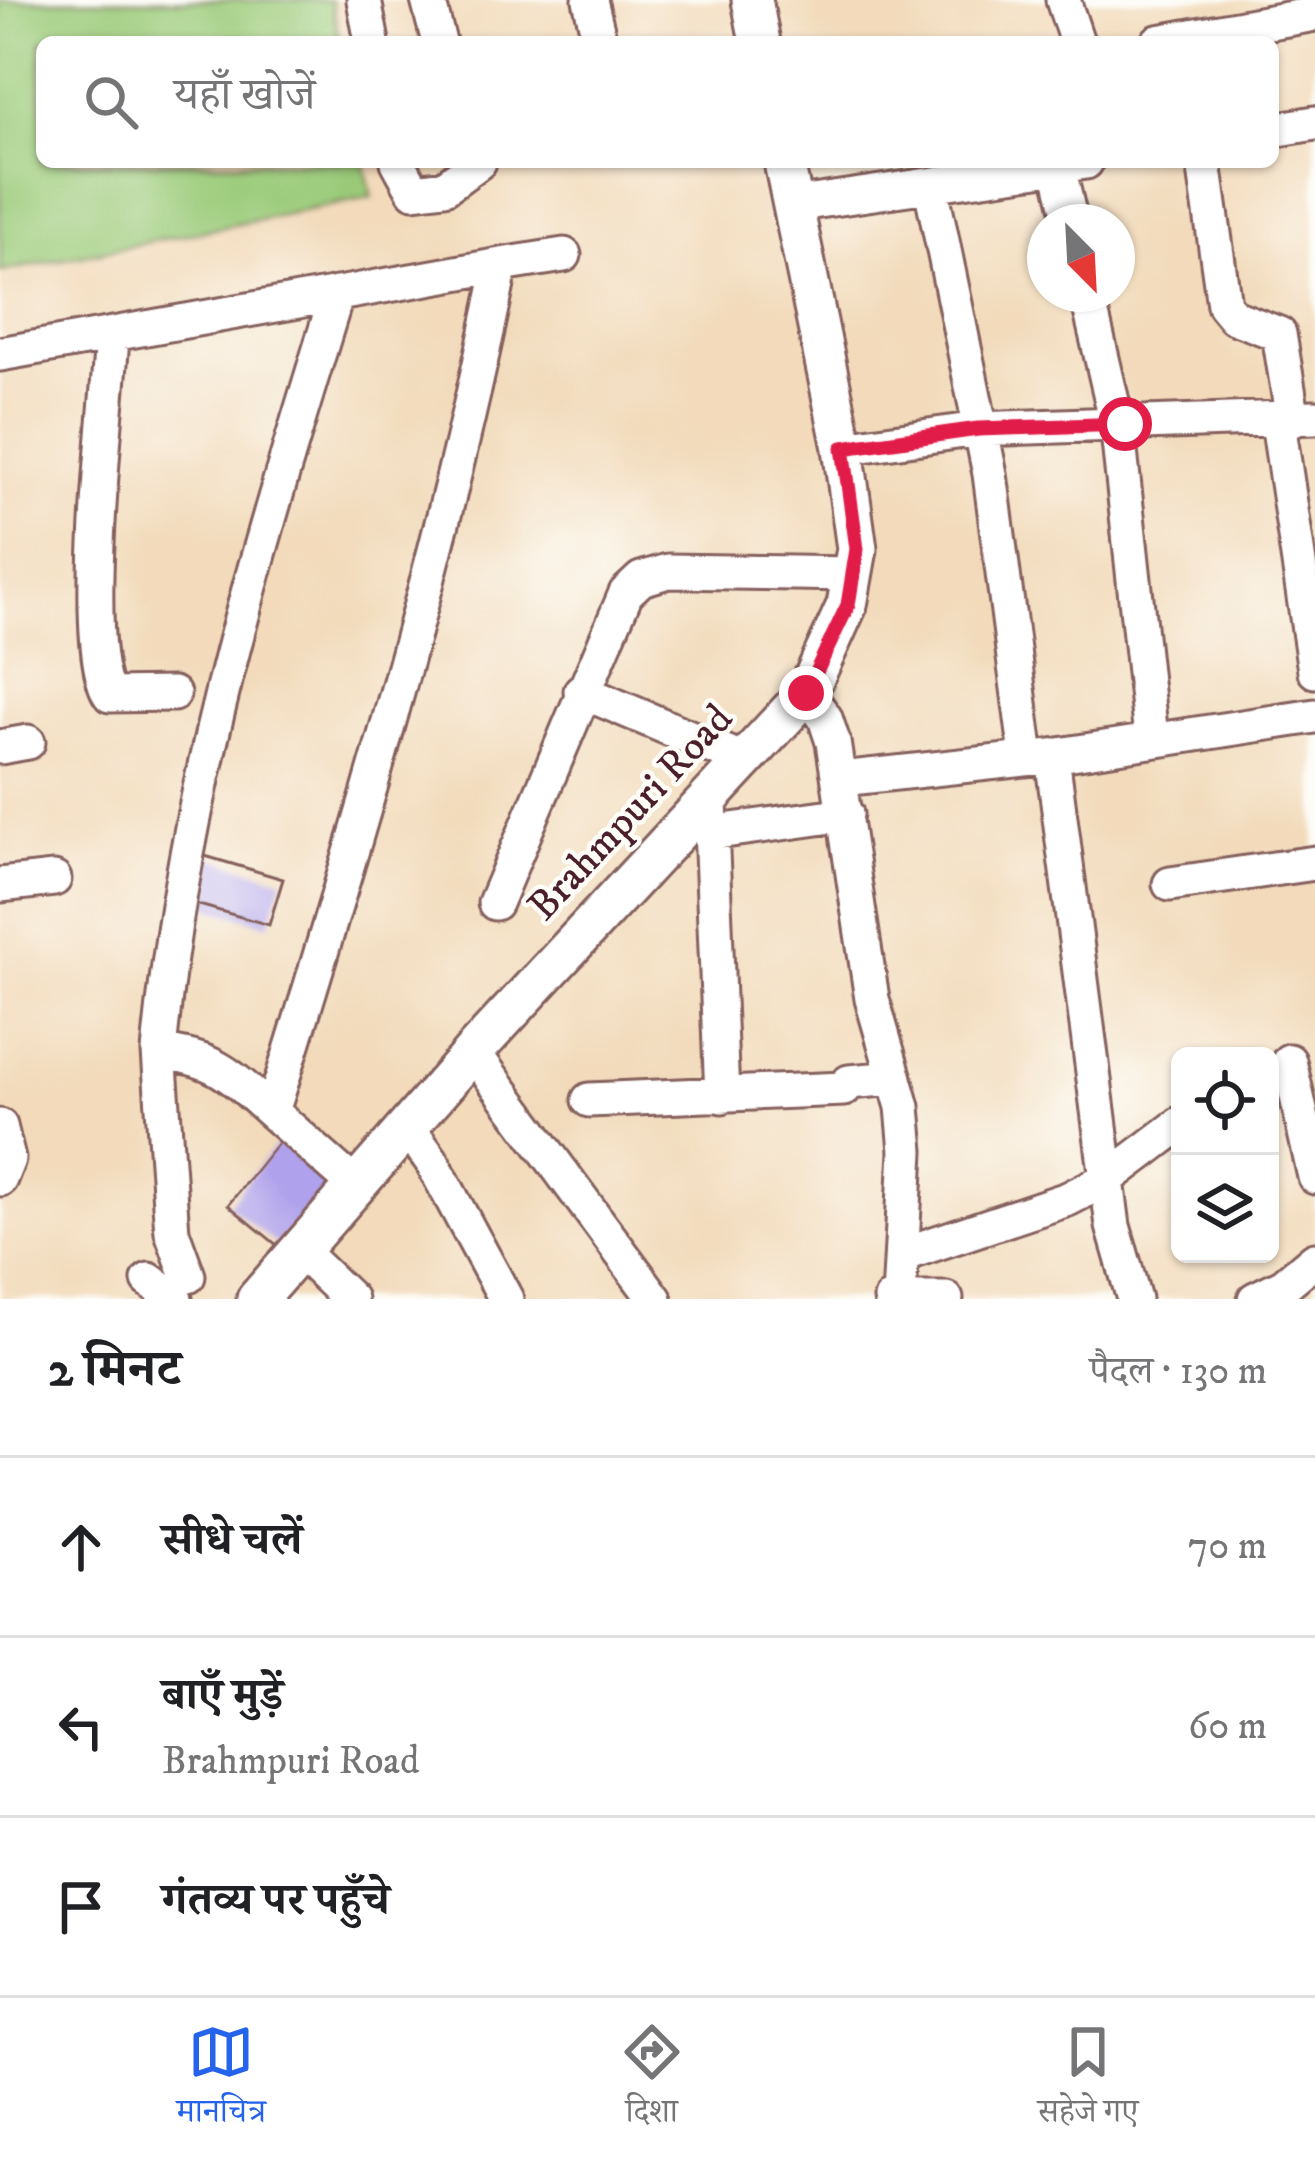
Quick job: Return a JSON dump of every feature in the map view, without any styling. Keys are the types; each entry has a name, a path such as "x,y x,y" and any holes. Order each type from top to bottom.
{"street":[{"path":"364,0 372,36"},
{"path":"428,0 437,36"},
{"path":"590,0 599,36"},
{"path":"752,0 759,36"},
{"path":"1063,0 1074,36"},
{"path":"1192,36 1315,14"},
{"path":"1279,129 1315,123"},
{"path":"401,168 414,191 445,187 471,168"},
{"name":"Brahmpuri Road","path":"256,1299 473,1052 710,818 746,761 806,693 848,605 857,549 843,448 785,168"},
{"path":"792,205 1048,168"},
{"path":"1071,204 1072,168"},
{"path":"1205,168 1224,305 1234,317 1279,334 1296,420 1314,650"},
{"path":"932,187 978,429 991,474 1113,1226 1134,1299"},
{"path":"0,368 0,354 564,255"},
{"path":"272,1112 361,823 429,573 501,265"},
{"path":"170,1285 172,1232 159,1052 170,935 208,739 238,619 337,294"},
{"path":"1091,312 1117,423 1151,737"},
{"path":"112,337 97,597 102,683 110,695 173,694"},
{"path":"843,448 978,429 1296,420"},
{"path":"495,903 611,618 641,579 668,571 852,574"},
{"path":"581,691 746,761"},
{"path":"806,693 825,718 841,779 872,999 895,1078 907,1151 904,1254 896,1298 946,1299"},
{"path":"841,779 1315,716"},
{"path":"722,1096 710,818 846,814"},
{"path":"1170,884 1315,863"},
{"path":"0,885 54,879"},
{"path":"159,1052 211,1061 356,1186"},
{"path":"473,1052 655,1299"},
{"path":"1291,1060 1315,1177"},
{"path":"589,1100 844,1090 849,1082 895,1078"},
{"path":"0,1126 8,1159 0,1179"},
{"path":"408,1128 442,1178 506,1299"},
{"path":"904,1254 1068,1199 1107,1179 1171,1131"},
{"path":"300,1251 350,1299"},
{"path":"1255,1299 1284,1285 1315,1259"}],"green space":[{"path":"0,0 331,0 339,36 36,36 36,168 365,168 372,197 0,272"}],"building":[{"path":"205,856 283,879 269,925 192,903"},
{"path":"281,1139 337,1185 284,1251 228,1205"}],"route":[{"path":"806,693 848,605 857,549 843,448 978,429 1125,424"}]}
